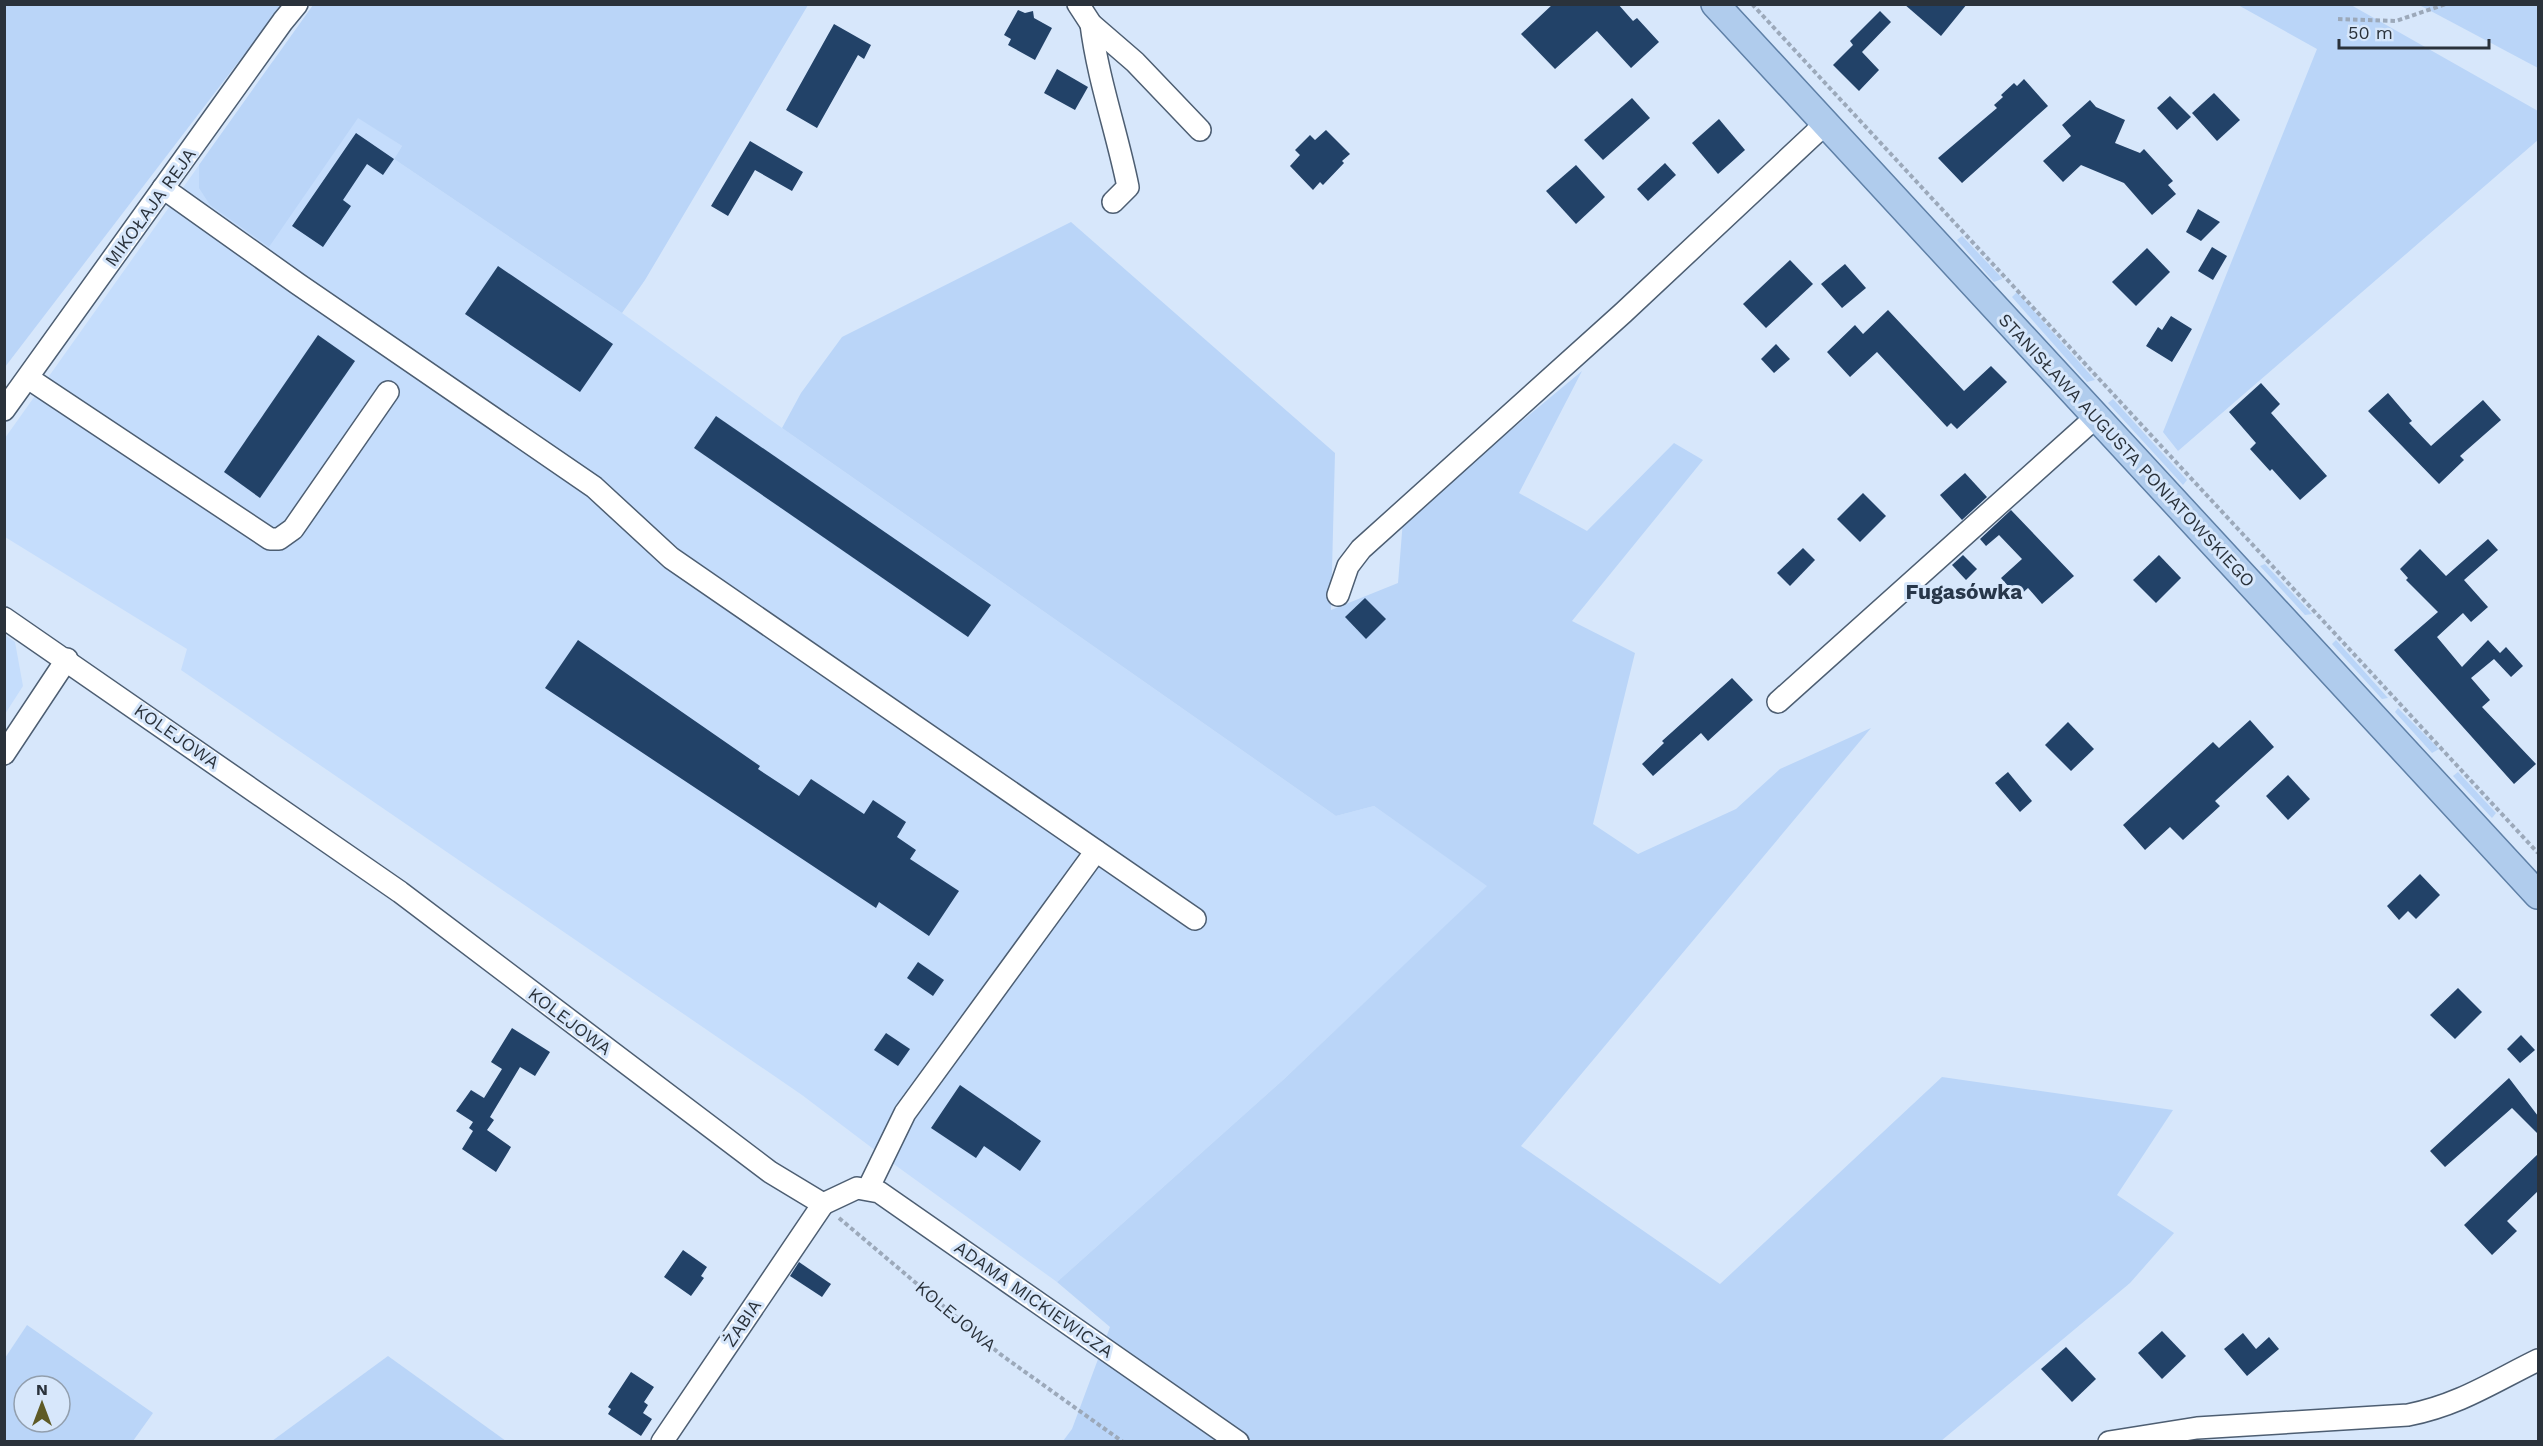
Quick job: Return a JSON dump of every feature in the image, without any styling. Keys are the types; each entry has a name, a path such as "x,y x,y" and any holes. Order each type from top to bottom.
{"main road":[{"name":"STANISŁAWA AUGUSTA PONIATOWSKIEGO","path":"1715,4 2538,896"}],"street":[{"name":"MIKOŁAJA REJA","path":"4,410 297,4"},
{"path":"1078,4 1091,24 1135,62 1200,130"},
{"path":"1091,24 1096,64 1118,136 1128,187 1113,202"},
{"path":"1338,595 1348,566 1361,549 1623,313 1826,124"},
{"path":"163,188 594,487 671,558 1195,919"},
{"path":"28,378 270,539 279,539 293,529 388,392"},
{"path":"1778,702 2096,417"},
{"name":"KOLEJOWA","path":"4,618 67,659 400,892 770,1172 823,1204"},
{"path":"4,754 67,659"},
{"path":"823,1204 857,1188 868,1189 905,1113 1096,851"},
{"name":"ADAMA MICKIEWICZA","path":"868,1189 889,1198 1238,1442"},
{"name":"ŻABIA","path":"662,1442 823,1204"},
{"path":"2109,1442 2197,1428 2427,1412 2475,1395 2538,1360"}],"path":[{"path":"1752,4 2538,853"},
{"path":"2338,19 2396,21 2446,4"},
{"name":"KOLEJOWA","path":"823,1204 1000,1354 1123,1442"}],"shaded area":[{"path":"4,5 282,5 5,367"},
{"path":"313,5 808,5 645,280 622,313 394,159 402,146 358,118 269,247 210,205 199,188 199,165"},
{"path":"2238,5 2351,5 2538,111 2538,140 2178,451 2163,432 2317,49"},
{"path":"2419,5 2538,5 2538,68 2427,9"},
{"path":"273,61 402,146 394,159 622,313 782,428 1336,816 1374,806 1488,886 1283,1080 1057,1282 802,1095 181,670 187,649 5,537 5,438"},
{"path":"1071,222 1335,453 1331,610 1398,583 1403,520 1582,371 1519,493 1587,531 1674,443 1703,460 1572,621 1635,653 1593,824 1638,854 1736,809 1780,769 1871,728 1521,1146 1720,1284 1942,1077 2173,1110 2117,1195 2174,1233 2130,1283 1941,1441 1063,1441 1072,1429 1110,1327 1057,1282 1283,1080 1487,886 1374,806 1336,816 782,428 801,393 842,337"},
{"path":"1962,236 2002,279 1994,282 1957,240"},
{"path":"2017,292 2095,380 2087,382 2012,297"},
{"path":"2113,399 2187,480 2183,485 2108,403"},
{"path":"2265,564 2312,614 2305,615 2260,566"},
{"path":"5,635 15,642 23,686 5,714"},
{"path":"2336,640 2388,698 2382,699 2332,644"},
{"path":"2398,708 2439,749 2432,753 2395,712"},
{"path":"2458,772 2496,813 2492,818 2453,776"},
{"path":"27,1325 153,1413 133,1441 5,1441 5,1358"},
{"path":"388,1356 506,1441 272,1441"}],"building":[{"path":"1553,4 1618,4 1633,21 1637,18 1659,42 1631,68 1597,31 1555,69 1521,34"},
{"path":"1904,4 1967,4 1941,36"},
{"path":"1018,10 1025,13 1033,11 1034,18 1052,28 1035,60 1008,45 1011,39 1004,35"},
{"path":"1880,11 1891,22 1862,52 1879,70 1859,91 1833,65 1853,45 1850,41"},
{"path":"834,24 871,45 864,59 858,55 817,128 786,110"},
{"path":"1057,69 1088,87 1075,110 1044,93"},
{"path":"2024,79 2048,106 1962,183 1938,158 1997,108 1994,105 2014,83 2017,86"},
{"path":"2214,93 2240,120 2217,141 2192,113"},
{"path":"2170,96 2191,117 2177,130 2157,108"},
{"path":"1632,98 1650,118 1603,160 1584,140"},
{"path":"2090,100 2096,107 2125,120 2115,143 2140,153 2144,149 2173,181 2168,185 2176,194 2152,215 2124,183 2081,165 2063,182 2043,161 2071,136 2062,125"},
{"path":"1719,119 1745,150 1718,174 1692,143"},
{"path":"1326,130 1350,154 1323,185 1320,182 1313,190 1290,166 1300,155 1295,150 1310,135 1315,140"},
{"path":"356,133 394,159 383,175 367,164 343,200 351,206 323,247 292,226"},
{"path":"750,141 803,172 792,191 755,170 728,216 711,206"},
{"path":"1665,163 1676,175 1648,201 1637,189"},
{"path":"1576,165 1605,197 1576,224 1546,191"},
{"path":"2198,209 2220,222 2201,241 2186,232"},
{"path":"2212,247 2227,256 2213,280 2198,271"},
{"path":"2147,248 2170,272 2136,306 2112,282"},
{"path":"1790,260 1813,284 1766,328 1743,304"},
{"path":"1845,264 1866,288 1842,308 1821,284"},
{"path":"498,266 613,344 580,392 465,314"},
{"path":"1888,310 1964,391 1991,366 2007,382 1957,429 1951,423 1947,427 1877,352 1850,377 1827,352 1855,325 1863,334"},
{"path":"2171,316 2192,329 2172,362 2146,346 2158,327 2162,330"},
{"path":"318,335 355,361 260,498 224,472"},
{"path":"1776,344 1790,359 1774,373 1761,359"},
{"path":"2261,383 2280,404 2271,413 2327,476 2300,500 2250,449 2256,443 2229,412"},
{"path":"2388,393 2412,421 2409,423 2431,446 2483,400 2501,420 2460,456 2464,460 2439,484 2368,411"},
{"path":"716,416 991,605 968,637 694,448"},
{"path":"1965,473 1987,497 1962,520 1940,495"},
{"path":"1863,493 1886,516 1860,542 1837,519"},
{"path":"2011,510 2074,576 2042,604 2028,588 2018,597 2001,578 2022,559 1999,535 1986,546 1980,539"},
{"path":"2488,539 2498,550 2464,580 2488,607 2471,622 2463,613 2437,637 2462,667 2488,640 2500,653 2506,647 2523,666 2511,677 2494,659 2471,678 2490,700 2482,707 2536,764 2514,784 2394,650 2438,612 2406,580 2408,578 2400,569 2420,549 2446,576"},
{"path":"1803,548 1815,560 1790,586 1777,573"},
{"path":"1963,555 1977,569 1966,580 1952,565"},
{"path":"2159,555 2181,578 2156,603 2133,580"},
{"path":"1365,598 1386,619 1366,639 1345,617"},
{"path":"578,640 760,766 758,769 799,796 811,779 864,814 873,800 906,822 897,837 916,850 910,859 959,891 929,936 879,902 876,908 545,688"},
{"path":"1732,678 1753,700 1708,741 1701,733 1653,776 1642,764 1664,743 1662,741"},
{"path":"2250,720 2274,747 2215,801 2220,806 2183,840 2170,827 2145,850 2123,825 2213,742 2219,748"},
{"path":"2068,722 2094,749 2071,771 2045,745"},
{"path":"2008,772 2032,801 2020,812 1995,783"},
{"path":"2288,775 2310,799 2288,820 2266,796"},
{"path":"2420,874 2440,895 2416,919 2408,911 2399,920 2387,906"},
{"path":"918,962 944,980 933,996 907,978"},
{"path":"2458,988 2482,1012 2455,1039 2430,1015"},
{"path":"512,1028 550,1052 535,1076 520,1067 490,1117 494,1120 487,1130 511,1147 496,1172 462,1149 473,1131 469,1128 473,1122 456,1111 471,1090 484,1098 502,1069 491,1062"},
{"path":"886,1033 910,1049 898,1066 874,1050"},
{"path":"2521,1035 2535,1050 2520,1063 2507,1049"},
{"path":"2509,1078 2538,1116 2538,1134 2512,1108 2445,1167 2430,1151"},
{"path":"960,1085 1041,1141 1020,1171 984,1146 976,1158 931,1128"},
{"path":"2538,1154 2538,1191 2507,1221 2517,1231 2492,1255 2464,1225"},
{"path":"683,1250 707,1267 701,1276 704,1278 691,1296 664,1277"},
{"path":"799,1262 831,1284 822,1297 790,1276"},
{"path":"2162,1331 2186,1356 2162,1379 2138,1353"},
{"path":"2243,1333 2256,1349 2269,1337 2279,1349 2247,1376 2224,1349"},
{"path":"2066,1347 2096,1379 2072,1402 2041,1369"},
{"path":"631,1372 654,1387 644,1402 648,1405 643,1413 652,1419 641,1436 608,1414 611,1409 608,1407"}],"district":[{"name":"Fugasówka","path":"1964,591"}]}
